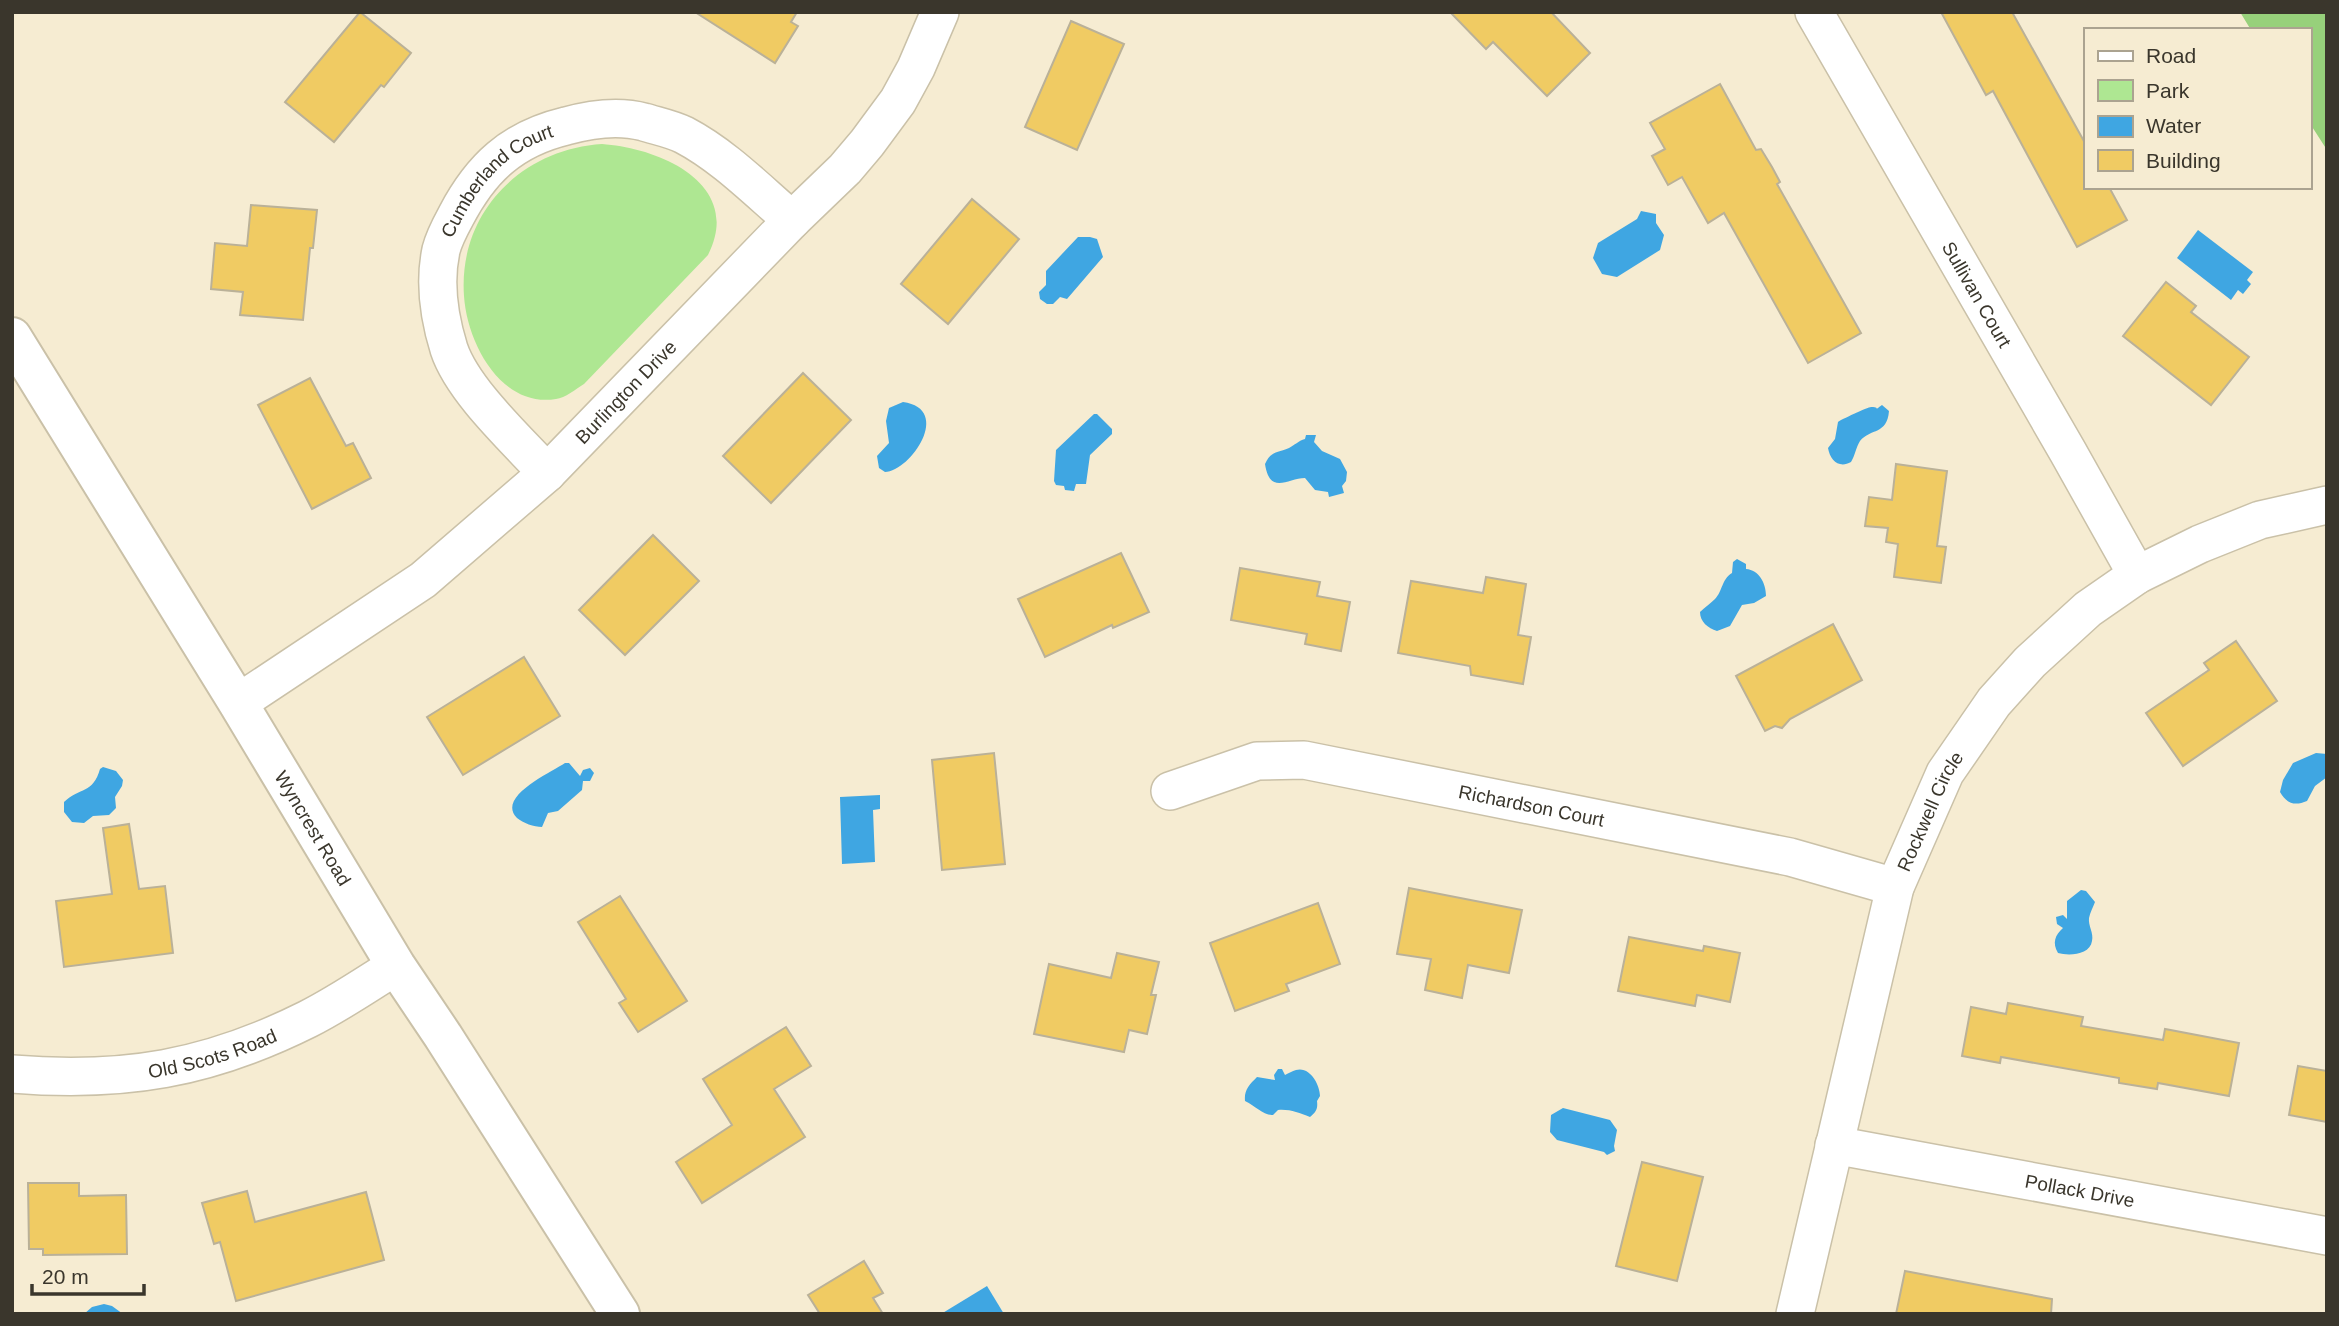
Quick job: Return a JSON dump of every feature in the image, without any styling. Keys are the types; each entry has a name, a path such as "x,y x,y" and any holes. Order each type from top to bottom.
{"street":[{"name":"Burlington Drive","path":"238,703 423,580 547,473 792,220 845,169 898,101 916,68 940,12"},
{"name":"Sullivan Court","path":"1814,12 2137,575"},
{"name":"Cumberland Court","path":"547,473 486,406 465,378 450,351 439,311 441,251 446,236 468,193 496,159 512,147 548,130 585,121 619,118 641,121 683,135 727,165 792,220"},
{"name":"Wyncrest Road","path":"12,337 238,703 396,966 620,1314"},
{"name":"Rockwell Circle","path":"1795,1314 1895,887 1945,773 1994,702 2030,662 2088,609 2137,575 2200,544 2260,520 2327,505"},
{"name":"Richardson Court","path":"1170,791 1256,761 1304,760 1790,857 1895,887"},
{"name":"Old Scots Road","path":"12,1074 68,1078 120,1076 158,1072 231,1053 309,1018 396,966"},
{"name":"Pollack Drive","path":"1834,1145 2327,1236"}],"green space":[{"path":"2240,12 2327,12 2327,150 2311,125 2311,28 2250,28"},
{"path":"602,144 648,153 671,162 690,174 706,190 715,208 716,230 708,255 584,384 556,399 536,399 519,393 504,383 490,368 472,333 464,296 465,266 472,238 484,212 501,190 522,172 546,158 573,149"}],"water":[{"path":"1641,211 1656,214 1656,223 1664,235 1660,250 1617,277 1602,274 1593,258 1598,243 1637,219"},
{"path":"2198,230 2253,272 2247,280 2251,284 2243,294 2238,290 2231,300 2177,258"},
{"path":"1078,237 1097,239 1103,257 1067,299 1060,297 1053,304 1047,304 1040,299 1039,292 1046,285 1046,271"},
{"path":"903,402 918,407 925,416 926,427 922,439 906,462 885,472 879,468 877,456 889,443 886,421 889,408"},
{"path":"1882,405 1889,411 1888,419 1882,428 1860,441 1851,462 1836,462 1828,448 1835,439 1838,422 1865,409 1877,409"},
{"path":"1094,414 1112,429 1112,434 1090,455 1086,484 1076,484 1074,491 1065,490 1064,486 1056,485 1054,481 1056,450"},
{"path":"1306,435 1316,435 1314,442 1322,451 1340,459 1347,472 1342,486 1344,493 1329,497 1328,492 1315,490 1305,478 1280,483 1271,480 1267,474 1265,464 1270,457 1305,439"},
{"path":"1737,559 1746,564 1746,569 1761,578 1766,596 1754,603 1742,605 1730,626 1717,631 1705,624 1700,612 1718,596 1732,573 1733,562"},
{"path":"2316,753 2327,754 2327,777 2315,786 2307,801 2295,804 2288,801 2280,792 2283,780 2293,763"},
{"path":"569,763 580,776 583,770 590,768 594,773 590,781 583,781 582,790 558,811 548,813 542,827 522,822 512,810 519,794 527,786"},
{"path":"103,767 116,771 123,780 115,797 116,808 109,815 93,816 84,823 72,822 64,812 64,802 94,783"},
{"path":"880,795 880,809 873,810 875,862 842,864 840,797"},
{"path":"2081,890 2086,891 2095,902 2089,918 2092,938 2090,946 2083,952 2058,953 2055,939 2063,928 2057,924 2056,917 2063,915 2067,919 2067,901"},
{"path":"1278,1069 1282,1069 1285,1075 1295,1070 1306,1071 1313,1077 1320,1096 1316,1110 1310,1117 1282,1110 1269,1115 1245,1101 1248,1088 1257,1077 1275,1080 1274,1075"},
{"path":"1563,1108 1610,1120 1617,1130 1615,1151 1607,1155 1557,1140 1550,1132 1551,1115"},
{"path":"987,1286 1004,1314 941,1314"},
{"path":"104,1304 123,1314 84,1314 92,1307"}],"building":[{"path":"360,12 411,53 334,142 285,102"},
{"path":"695,12 797,12 791,22 798,26 775,63"},
{"path":"1450,12 1551,12 1590,53 1547,96 1493,42 1486,49"},
{"path":"1941,12 2012,12 2084,141 2084,189 2110,189 2127,220 2077,247 1993,91 1986,95"},
{"path":"1071,21 1124,44 1077,150 1025,127"},
{"path":"1720,84 1756,150 1761,149 1772,167 1780,182 1777,184 1861,333 1808,363 1724,213 1708,223 1682,177 1668,185 1652,156 1665,149 1650,123"},
{"path":"972,199 1019,239 948,324 901,284"},
{"path":"251,205 317,210 313,248 310,248 303,320 240,315 243,292 211,289 215,243 247,246"},
{"path":"2166,282 2196,306 2191,312 2249,357 2211,405 2123,336"},
{"path":"803,373 851,420 771,503 723,456"},
{"path":"310,378 346,446 353,443 371,478 312,509 258,405"},
{"path":"1896,464 1947,471 1937,546 1946,547 1941,583 1894,577 1898,544 1886,542 1888,528 1865,526 1869,497 1892,500"},
{"path":"653,535 699,581 625,655 579,610"},
{"path":"1121,553 1149,612 1113,628 1112,625 1045,657 1018,599"},
{"path":"1240,568 1320,582 1317,596 1350,602 1341,651 1305,644 1307,634 1231,620"},
{"path":"1486,577 1526,584 1518,635 1531,637 1523,684 1471,675 1470,666 1398,653 1411,581 1483,593"},
{"path":"1833,624 1862,680 1790,719 1782,728 1775,726 1765,731 1736,676"},
{"path":"2236,641 2277,701 2183,766 2146,713 2209,670 2204,663"},
{"path":"524,657 560,716 463,775 427,717"},
{"path":"994,753 1005,864 942,870 932,760"},
{"path":"129,824 139,889 165,886 173,953 64,967 56,901 112,894 103,828"},
{"path":"1409,888 1522,910 1509,973 1468,965 1462,998 1425,990 1431,959 1397,954"},
{"path":"620,896 687,1001 638,1032 619,1003 626,999 578,922"},
{"path":"1318,903 1340,964 1286,984 1289,991 1235,1011 1210,943"},
{"path":"1629,937 1703,951 1704,946 1740,953 1730,1002 1697,995 1695,1006 1618,991"},
{"path":"1117,953 1159,962 1151,995 1156,995 1147,1034 1129,1030 1124,1052 1034,1034 1049,964 1111,978"},
{"path":"2008,1003 2083,1017 2081,1026 2163,1040 2165,1029 2239,1043 2229,1096 2158,1083 2157,1089 2119,1083 2119,1078 2001,1057 2000,1063 1962,1056 1971,1007 2006,1014"},
{"path":"786,1027 811,1066 774,1089 805,1137 702,1203 676,1162 732,1125 703,1079"},
{"path":"2298,1066 2327,1071 2327,1122 2289,1115"},
{"path":"1642,1162 1703,1177 1677,1281 1616,1266"},
{"path":"28,1183 79,1183 79,1196 126,1195 127,1254 43,1255 43,1249 29,1249"},
{"path":"247,1191 255,1222 366,1192 384,1260 236,1301 220,1242 214,1244 202,1203"},
{"path":"864,1261 883,1293 873,1298 883,1314 820,1314 808,1295"},
{"path":"1905,1271 2052,1299 2051,1314 1896,1314"}]}
